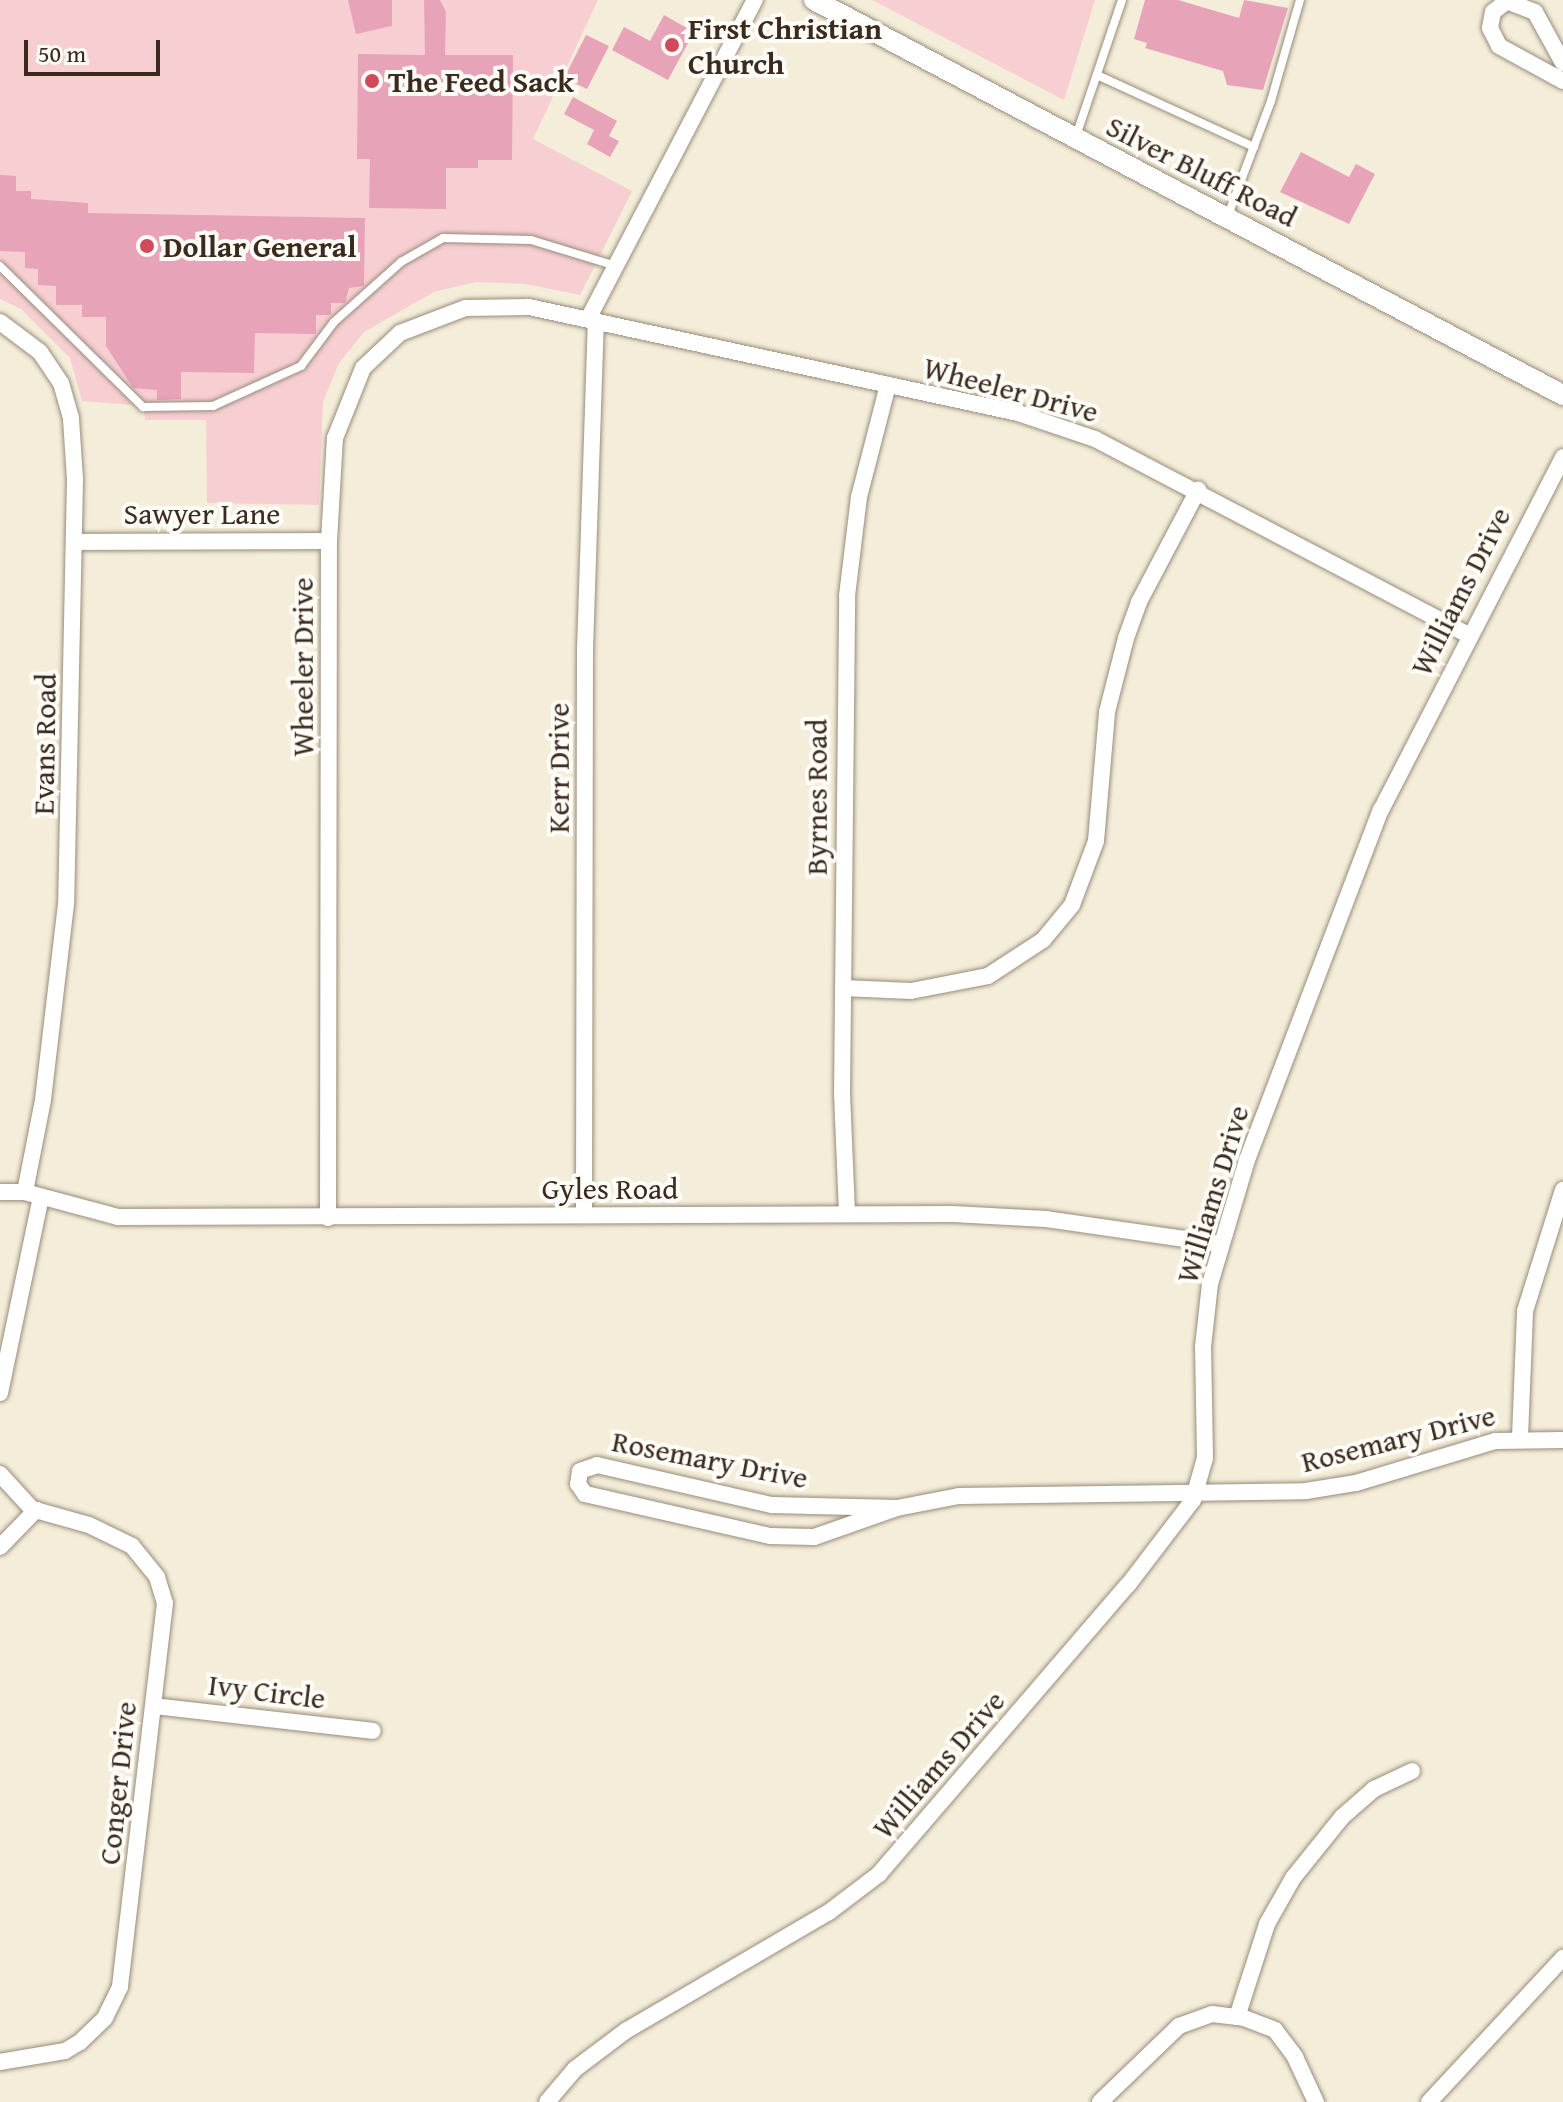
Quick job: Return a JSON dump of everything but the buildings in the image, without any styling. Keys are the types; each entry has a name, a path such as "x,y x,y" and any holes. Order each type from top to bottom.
{"street":[{"name":"Kerr Drive","path":"584,1215 588,484 592,320 755,0"},
{"name":"Silver Bluff Road","path":"814,0 1074,140 1563,395"},
{"path":"1563,63 1535,12 1513,2 1499,5 1490,28 1499,46 1563,81"},
{"name":"Wheeler Drive","path":"328,1218 329,541 340,416 363,368 386,343 444,314 486,305 529,307 1018,413 1095,439 1198,490 1468,635"},
{"name":"Evans Road","path":"0,322 40,352 67,401 75,542 66,904 33,1194 0,1393"},
{"name":"Byrnes Road","path":"847,1213 843,988 847,596 859,497 888,385"},
{"name":"Williams Drive","path":"547,2102 575,2069 627,2030 829,1912 879,1874 1128,1585 1197,1491 1205,1458 1205,1315 1220,1244 1353,875 1468,635 1563,457"},
{"path":"843,988 911,991 988,976 1043,940 1072,905 1096,841 1107,712 1126,638 1139,602 1198,490"},
{"name":"Sawyer Lane","path":"75,542 329,541"},
{"path":"1520,1437 1525,1311 1563,1190"},
{"name":"Gyles Road","path":"0,1192 33,1194 118,1217 847,1213 1046,1219 1220,1244"},
{"name":"Rosemary Drive","path":"897,1508 772,1505 597,1465 585,1467 578,1477 585,1494 770,1536 814,1537 897,1508 959,1496 1318,1489 1520,1437 1563,1440"},
{"path":"0,1474 20,1500 36,1510 0,1547"},
{"name":"Conger Drive","path":"0,2062 65,2051 94,2031 114,2003 132,1904 165,1603 157,1577 116,1536 36,1510"},
{"name":"Ivy Circle","path":"154,1706 373,1731"},
{"path":"1237,2017 1261,1938 1293,1878 1342,1817 1374,1789 1412,1771"},
{"path":"1429,2102 1563,1958"},
{"path":"1100,2102 1179,2026 1204,2015 1237,2017 1265,2025 1285,2039 1316,2102"}],"lane":[{"path":"1074,140 1122,0"},
{"path":"1227,218 1254,147 1300,0"},
{"path":"1097,75 1254,147"},
{"path":"0,266 124,393 143,407 213,406 301,366 334,322 401,262 443,238 531,240 617,266"}],"shaded area":[{"path":"0,0 598,0 533,139 632,191 580,295 526,284 476,282 434,292 364,332 339,363 323,402 319,505 207,503 206,420 145,420 144,406 82,401 70,358 21,309 0,299"},
{"path":"872,0 1095,0 1064,100"}],"place":[{"name":"First Christian Church","path":"672,45"},
{"name":"The Feed Sack","path":"372,81"},
{"name":"Dollar General","path":"147,246"}]}
